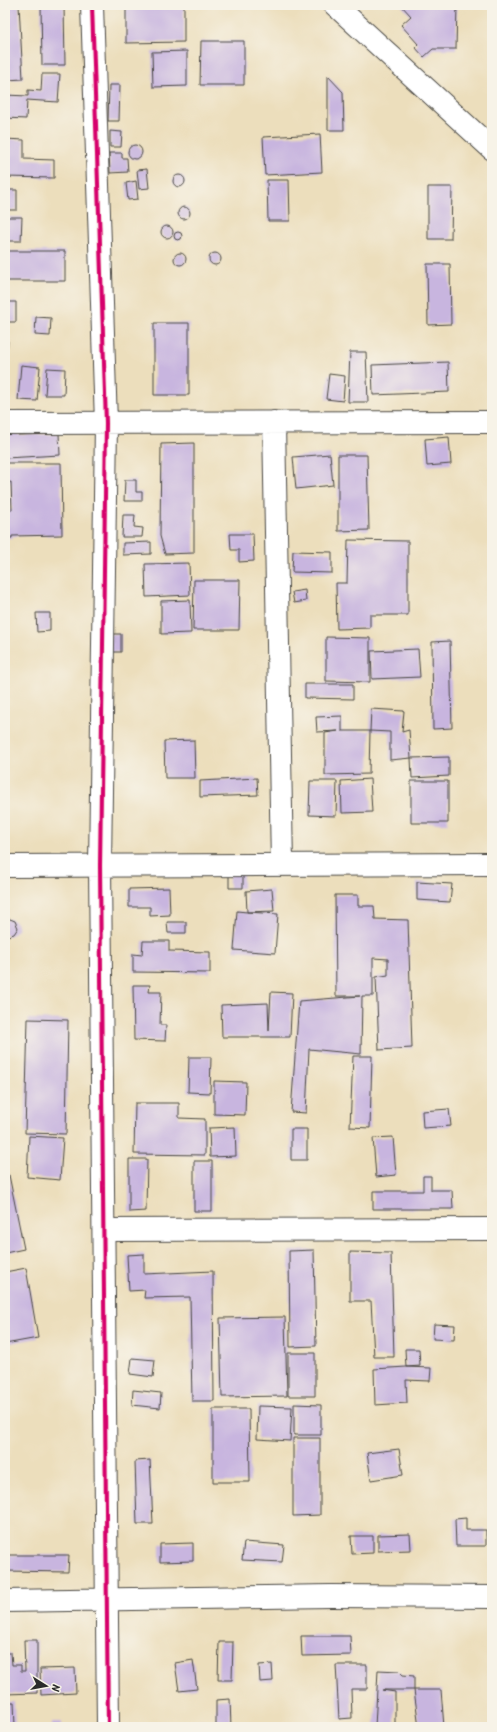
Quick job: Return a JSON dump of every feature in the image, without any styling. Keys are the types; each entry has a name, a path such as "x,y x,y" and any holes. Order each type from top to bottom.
{"street":[{"path":"92,5 106,423 100,866 108,1727"},
{"path":"335,5 492,149"},
{"path":"274,422 282,865"},
{"path":"5,423 492,422"},
{"path":"5,866 492,864"},
{"path":"104,1230 492,1229"},
{"path":"5,1601 106,1601 330,1596 492,1597"}],"building":[{"path":"5,5 19,5 23,79 7,80"},
{"path":"41,5 64,5 65,65 42,65"},
{"path":"126,5 184,5 184,42 126,43"},
{"path":"401,5 457,5 456,49 433,49 424,57 415,47 418,44 401,25 411,16"},
{"path":"201,41 244,41 244,85 200,85"},
{"path":"187,51 187,86 153,87 152,52"},
{"path":"42,74 60,74 58,102 27,100 26,119 5,118 5,95 28,96 28,90 41,91"},
{"path":"328,76 343,92 344,130 328,130"},
{"path":"109,85 120,85 119,121 108,121"},
{"path":"110,131 122,132 121,147 110,147"},
{"path":"320,134 322,172 265,175 263,137"},
{"path":"5,139 24,140 24,159 54,160 54,178 5,177"},
{"path":"135,145 140,147 142,152 140,157 135,159 130,157 128,152 130,147"},
{"path":"109,153 122,153 122,158 127,158 128,172 110,173"},
{"path":"147,169 149,188 139,189 137,170"},
{"path":"177,175 181,175 185,181 181,187 177,187 173,183 173,179"},
{"path":"267,180 289,180 290,221 268,221"},
{"path":"136,181 138,199 128,200 126,183"},
{"path":"428,187 452,187 451,239 428,239"},
{"path":"5,190 17,190 17,210 5,210"},
{"path":"182,207 186,207 190,213 186,219 182,219 178,215 178,211"},
{"path":"5,217 22,217 21,241 5,241"},
{"path":"165,226 169,226 173,232 169,238 165,238 161,234 161,230"},
{"path":"178,232 181,233 181,239 178,240 175,239 174,236 175,233"},
{"path":"5,251 65,251 65,281 5,281"},
{"path":"178,253 182,253 186,259 182,265 178,265 174,261 174,257"},
{"path":"213,253 217,253 221,259 217,265 213,265 209,261 209,257"},
{"path":"427,264 450,264 451,324 428,325"},
{"path":"5,296 7,296 7,302 16,302 16,322 5,322"},
{"path":"36,317 51,318 50,336 35,335"},
{"path":"154,323 189,323 189,395 154,395"},
{"path":"5,341 8,341 6,368 5,368"},
{"path":"350,352 366,352 368,402 348,402"},
{"path":"448,362 449,392 373,395 372,365"},
{"path":"21,365 40,367 37,401 18,400"},
{"path":"47,368 65,369 64,395 45,395"},
{"path":"329,374 345,376 343,401 326,399"},
{"path":"18,431 18,435 59,434 60,455 5,458 5,432"},
{"path":"449,437 451,464 427,466 425,439"},
{"path":"194,443 194,553 165,554 160,536 161,444"},
{"path":"330,454 333,485 296,489 293,457"},
{"path":"338,455 367,455 369,530 338,531"},
{"path":"5,463 61,463 62,535 12,536 12,538 5,538 5,510 12,510 11,482 5,483"},
{"path":"125,480 136,480 136,492 142,492 142,501 124,501"},
{"path":"123,515 135,515 134,527 143,528 142,537 122,537"},
{"path":"230,534 253,534 254,561 239,562 239,550 231,550"},
{"path":"348,540 408,541 408,615 370,615 370,628 337,629 336,583 347,583"},
{"path":"151,542 151,554 123,555 123,543"},
{"path":"293,551 332,552 332,573 292,572"},
{"path":"189,563 190,595 146,597 145,564"},
{"path":"194,580 240,580 239,630 193,630"},
{"path":"305,590 306,601 294,603 292,592"},
{"path":"190,600 191,633 161,634 161,601"},
{"path":"36,613 50,613 50,631 37,632"},
{"path":"108,634 121,634 121,652 107,652"},
{"path":"326,637 370,638 370,682 326,681"},
{"path":"450,641 452,728 433,729 432,642"},
{"path":"418,649 420,677 372,679 371,651"},
{"path":"305,684 353,684 353,699 305,698"},
{"path":"371,709 404,711 402,732 409,730 411,758 390,760 390,732 370,731"},
{"path":"342,716 342,731 370,731 369,774 325,775 325,733 338,731 317,732 316,717"},
{"path":"194,740 195,778 165,778 164,741"},
{"path":"449,757 449,776 412,778 411,758"},
{"path":"257,778 258,795 200,797 200,781"},
{"path":"370,779 372,812 342,813 341,781"},
{"path":"310,781 337,781 336,816 309,815"},
{"path":"411,781 448,781 448,823 411,823"},
{"path":"229,873 243,873 243,888 229,888"},
{"path":"417,882 452,884 450,902 417,900"},
{"path":"169,888 170,915 150,916 150,907 129,907 129,889"},
{"path":"272,889 274,911 247,912 246,891"},
{"path":"335,895 358,895 358,906 374,906 375,919 408,920 412,1048 379,1050 376,977 388,975 388,959 373,958 373,996 362,996 361,1054 309,1049 306,1113 291,1112 299,1001 360,996 336,996"},
{"path":"237,911 278,914 275,953 234,950"},
{"path":"10,919 15,921 18,928 14,934 8,936 5,934 5,920"},
{"path":"167,922 186,922 186,933 168,933"},
{"path":"143,941 169,941 169,951 210,952 210,973 133,972 133,954 142,955"},
{"path":"133,985 150,985 149,992 161,992 160,1025 166,1025 165,1041 134,1040"},
{"path":"271,992 292,993 290,1037 222,1037 221,1005 268,1003 269,1031"},
{"path":"28,1019 68,1020 66,1134 25,1133"},
{"path":"353,1056 372,1056 370,1128 350,1127"},
{"path":"189,1057 211,1057 210,1093 188,1092"},
{"path":"214,1081 246,1082 245,1115 214,1114"},
{"path":"135,1103 179,1103 179,1118 205,1119 205,1155 134,1154"},
{"path":"449,1109 451,1126 423,1128 422,1111"},
{"path":"235,1127 236,1156 210,1157 209,1128"},
{"path":"291,1129 307,1129 307,1160 291,1160"},
{"path":"29,1136 63,1138 60,1180 27,1177"},
{"path":"393,1137 396,1175 376,1177 373,1138"},
{"path":"129,1159 147,1159 146,1211 129,1212"},
{"path":"194,1161 212,1161 212,1211 194,1211"},
{"path":"9,1175 24,1249 5,1253 5,1176"},
{"path":"423,1176 431,1176 431,1190 452,1190 453,1209 373,1209 373,1191 423,1191"},
{"path":"314,1250 316,1346 290,1347 289,1251"},
{"path":"350,1252 391,1253 394,1357 374,1357 371,1301 350,1301"},
{"path":"144,1254 144,1274 213,1271 214,1401 192,1401 190,1297 144,1298 145,1290 129,1291 127,1255"},
{"path":"26,1268 38,1338 5,1344 5,1272"},
{"path":"285,1317 287,1396 222,1397 220,1318"},
{"path":"434,1324 455,1325 454,1340 433,1339"},
{"path":"405,1349 419,1349 420,1366 406,1367"},
{"path":"288,1353 315,1353 315,1396 288,1396"},
{"path":"132,1358 155,1360 153,1377 130,1374"},
{"path":"406,1367 431,1368 430,1381 406,1380 407,1403 375,1405 374,1369"},
{"path":"133,1390 161,1393 160,1408 132,1405"},
{"path":"294,1404 321,1405 321,1435 294,1435"},
{"path":"258,1406 292,1407 290,1441 257,1439"},
{"path":"213,1409 249,1409 250,1482 213,1482"},
{"path":"293,1438 320,1438 320,1515 293,1516"},
{"path":"399,1449 403,1475 371,1480 367,1453"},
{"path":"150,1460 153,1524 137,1524 135,1461"},
{"path":"466,1518 466,1530 486,1530 486,1546 456,1546 455,1519"},
{"path":"410,1534 411,1550 378,1551 378,1535"},
{"path":"351,1536 373,1536 373,1553 352,1554"},
{"path":"244,1542 284,1545 282,1562 242,1560"},
{"path":"193,1543 193,1561 160,1562 160,1544"},
{"path":"5,1555 69,1555 68,1572 5,1571"},
{"path":"301,1636 350,1636 351,1655 302,1656"},
{"path":"24,1640 37,1640 37,1693 5,1694 5,1653 11,1653 12,1665 21,1665 21,1671 25,1671"},
{"path":"219,1642 233,1642 232,1680 218,1680"},
{"path":"193,1660 197,1689 179,1691 175,1663"},
{"path":"272,1664 273,1681 260,1682 259,1665"},
{"path":"336,1665 367,1665 367,1689 351,1689 352,1718 339,1719"},
{"path":"75,1668 76,1693 41,1695 40,1669"},
{"path":"378,1670 399,1671 403,1675 414,1676 414,1690 382,1690 395,1692 395,1727 375,1727"},
{"path":"414,1690 441,1690 444,1727 419,1727"},
{"path":"230,1699 231,1727 216,1727 216,1700"},
{"path":"5,1702 14,1702 15,1727 5,1727"},
{"path":"52,1723 62,1723 62,1727 52,1727"}],"cycle path":[{"path":"92,5 106,423 100,866 108,1727"}]}
